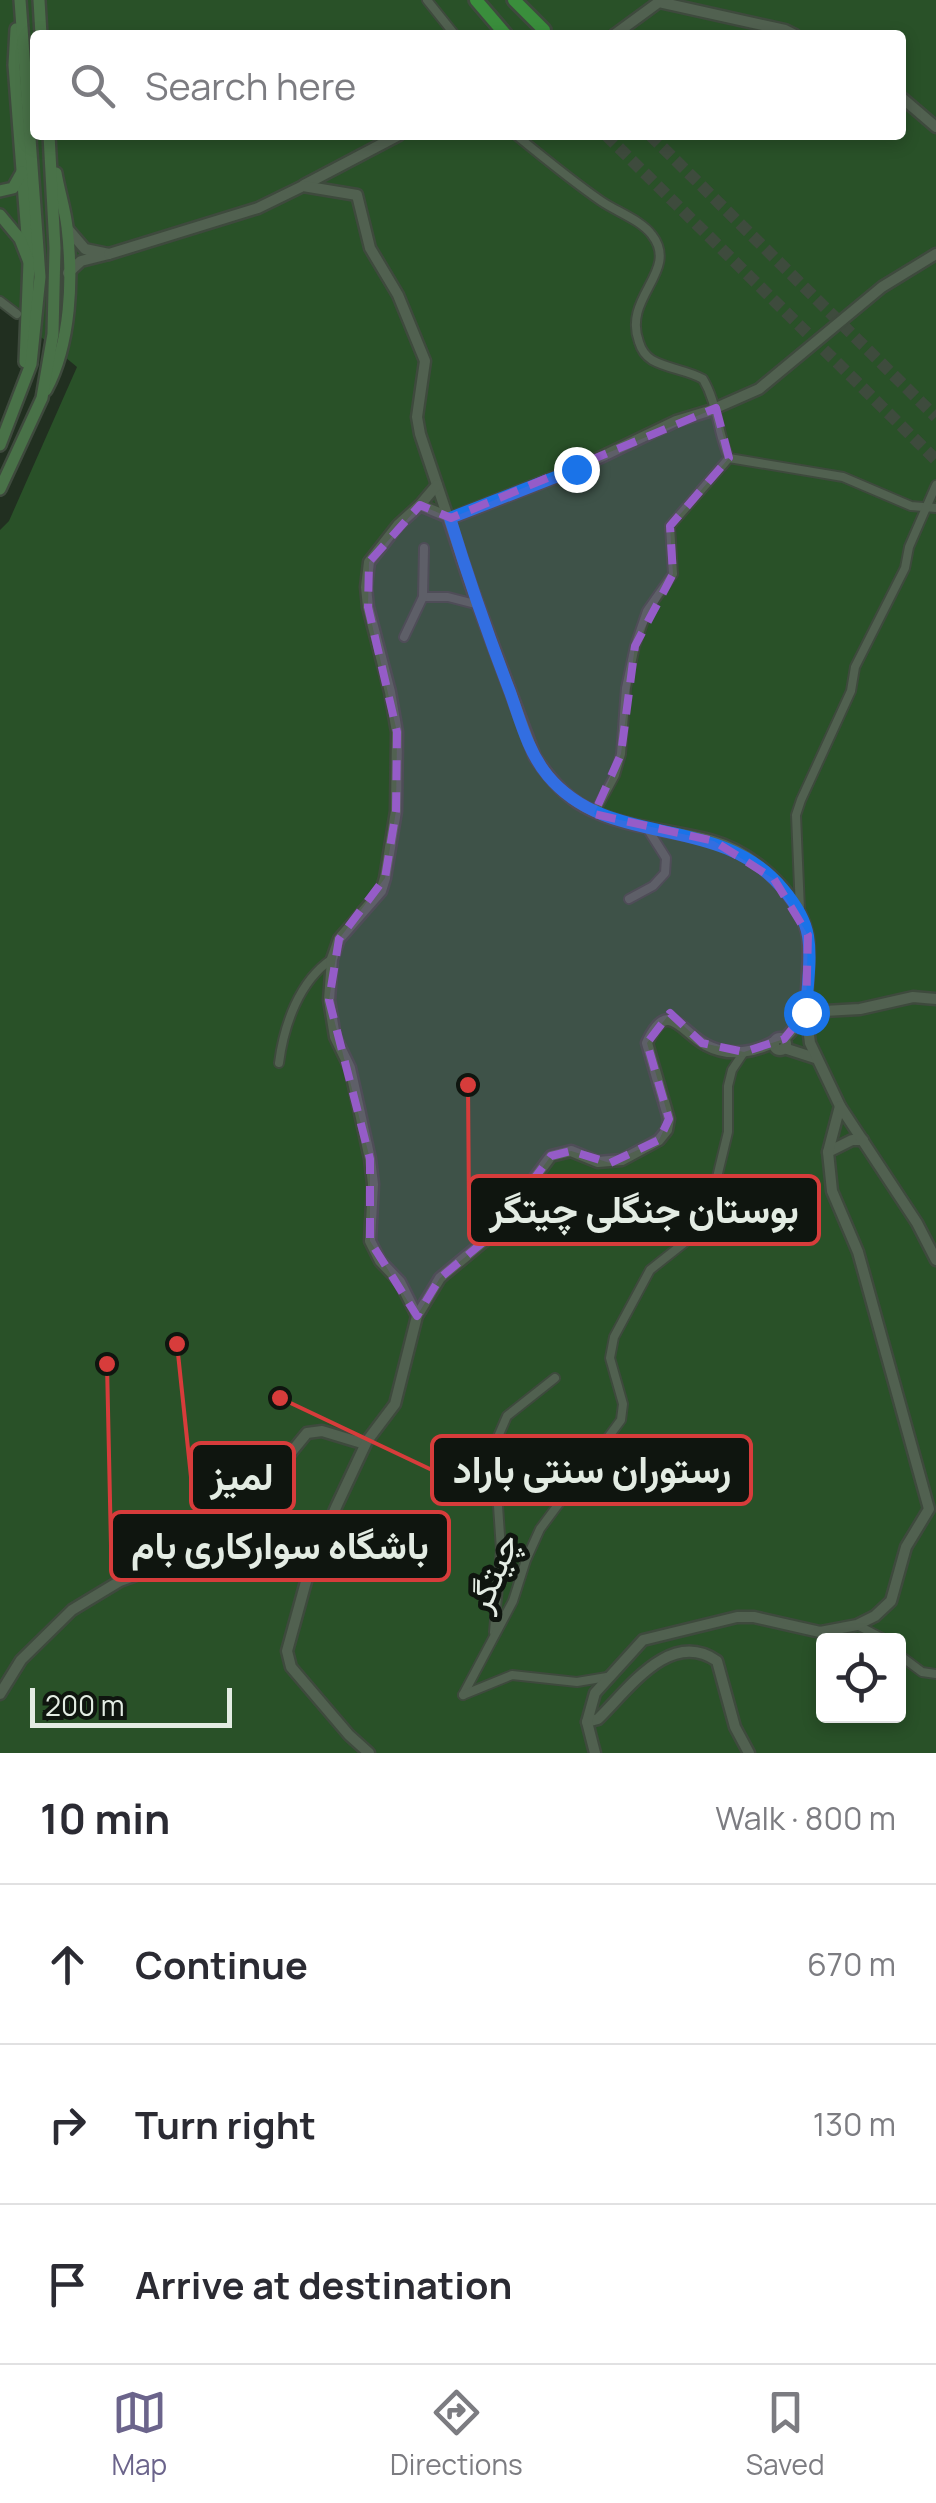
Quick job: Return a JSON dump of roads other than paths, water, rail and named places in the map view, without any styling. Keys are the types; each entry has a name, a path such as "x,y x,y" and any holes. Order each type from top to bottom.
{"highway":[{"path":"476,0 502,30"},
{"path":"514,0 544,30"}],"main road":[{"path":"19,0 14,65 29,262 24,384"},
{"path":"0,445 32,364 40,277 19,0"},
{"path":"39,0 41,30"},
{"path":"0,490 56,370 65,329 67,227 51,142"},
{"path":"42,398 54,334 56,297 51,142"},
{"path":"0,191 13,188 23,168"},
{"path":"0,215 20,239 29,262"}],"street":[{"path":"427,0 451,30"},
{"path":"621,30 658,2 784,30"},
{"path":"906,101 936,127"},
{"path":"68,273 81,261 258,208 390,140"},
{"path":"522,140 569,178 652,234 660,252 658,271 638,303 634,320 641,349 651,360 703,378 716,408 720,438 729,458"},
{"path":"304,186 358,195 370,248 398,295 425,361 417,417 437,485 535,757 563,792 596,812 647,828 714,841 733,849 774,878 800,913 808,934 806,1012 816,1058 840,1106 917,1223 936,1260"},
{"path":"67,227 85,249 108,254"},
{"path":"420,505 450,518 576,469 676,421 759,389 882,286 936,254"},
{"path":"0,301 16,314"},
{"path":"729,458 843,477 911,506 932,508"},
{"path":"596,812 615,775 620,754 629,666 635,646 648,611 673,574 670,526 729,458"},
{"path":"417,1316 400,1282 380,1261 370,1241 374,1184 350,1068 331,1017 332,959 347,927 381,891 392,849 396,811 396,732 368,608 370,562 398,525 437,485"},
{"path":"800,913 796,826 801,800 851,690 854,667 904,568 909,547 932,508 936,485"},
{"path":"404,636 424,596 424,548"},
{"path":"424,596 479,605"},
{"path":"629,899 666,873 666,858 647,828"},
{"path":"279,1063 289,1020 302,992 316,970 332,959"},
{"path":"806,1012 860,1009 913,997 936,999"},
{"path":"369,1753 348,1735 291,1667 287,1652 310,1567 366,1444 395,1404 417,1316 440,1278 492,1234 551,1156 571,1151 610,1163 659,1140 667,1130 669,1118 647,1043 661,1022 681,1022 702,1044 744,1052 781,1043 806,1012"},
{"path":"781,1043 816,1058"},
{"name":"چیتگر","path":"607,1678 577,1682 512,1675 463,1695 513,1601 540,1529 622,1420 623,1404 610,1358 614,1336 650,1270 684,1243 712,1198 728,1132 728,1086 732,1070 744,1052"},
{"path":"595,1753 587,1722 595,1693 643,1640 715,1620 754,1617 820,1632 857,1625 875,1616 891,1601 906,1547 929,1509 858,1252 832,1191 828,1152 840,1106"},
{"path":"828,1152 852,1140 863,1140"},
{"path":"494,1636 500,1550 494,1446 507,1416 555,1378"},
{"path":"0,1694 21,1660 72,1610 120,1582 205,1550 225,1533 307,1433 322,1430 366,1444"},
{"path":"857,1625 872,1633"},
{"path":"587,1722 598,1719 660,1659 696,1650 716,1660 735,1727 749,1753"},
{"path":"906,1660 922,1672 936,1674"}],"tunnel":[{"path":"611,140 936,460"},
{"path":"655,140 936,417"}],"place":[{"name":"بوستان جنگلی چیتگر","path":"468,1085"},
{"name":"لمیز","path":"177,1344"},
{"name":"باشگاه سوارکاری بام","path":"107,1364"},
{"name":"رستوران سنتی باراد","path":"280,1398"}]}
